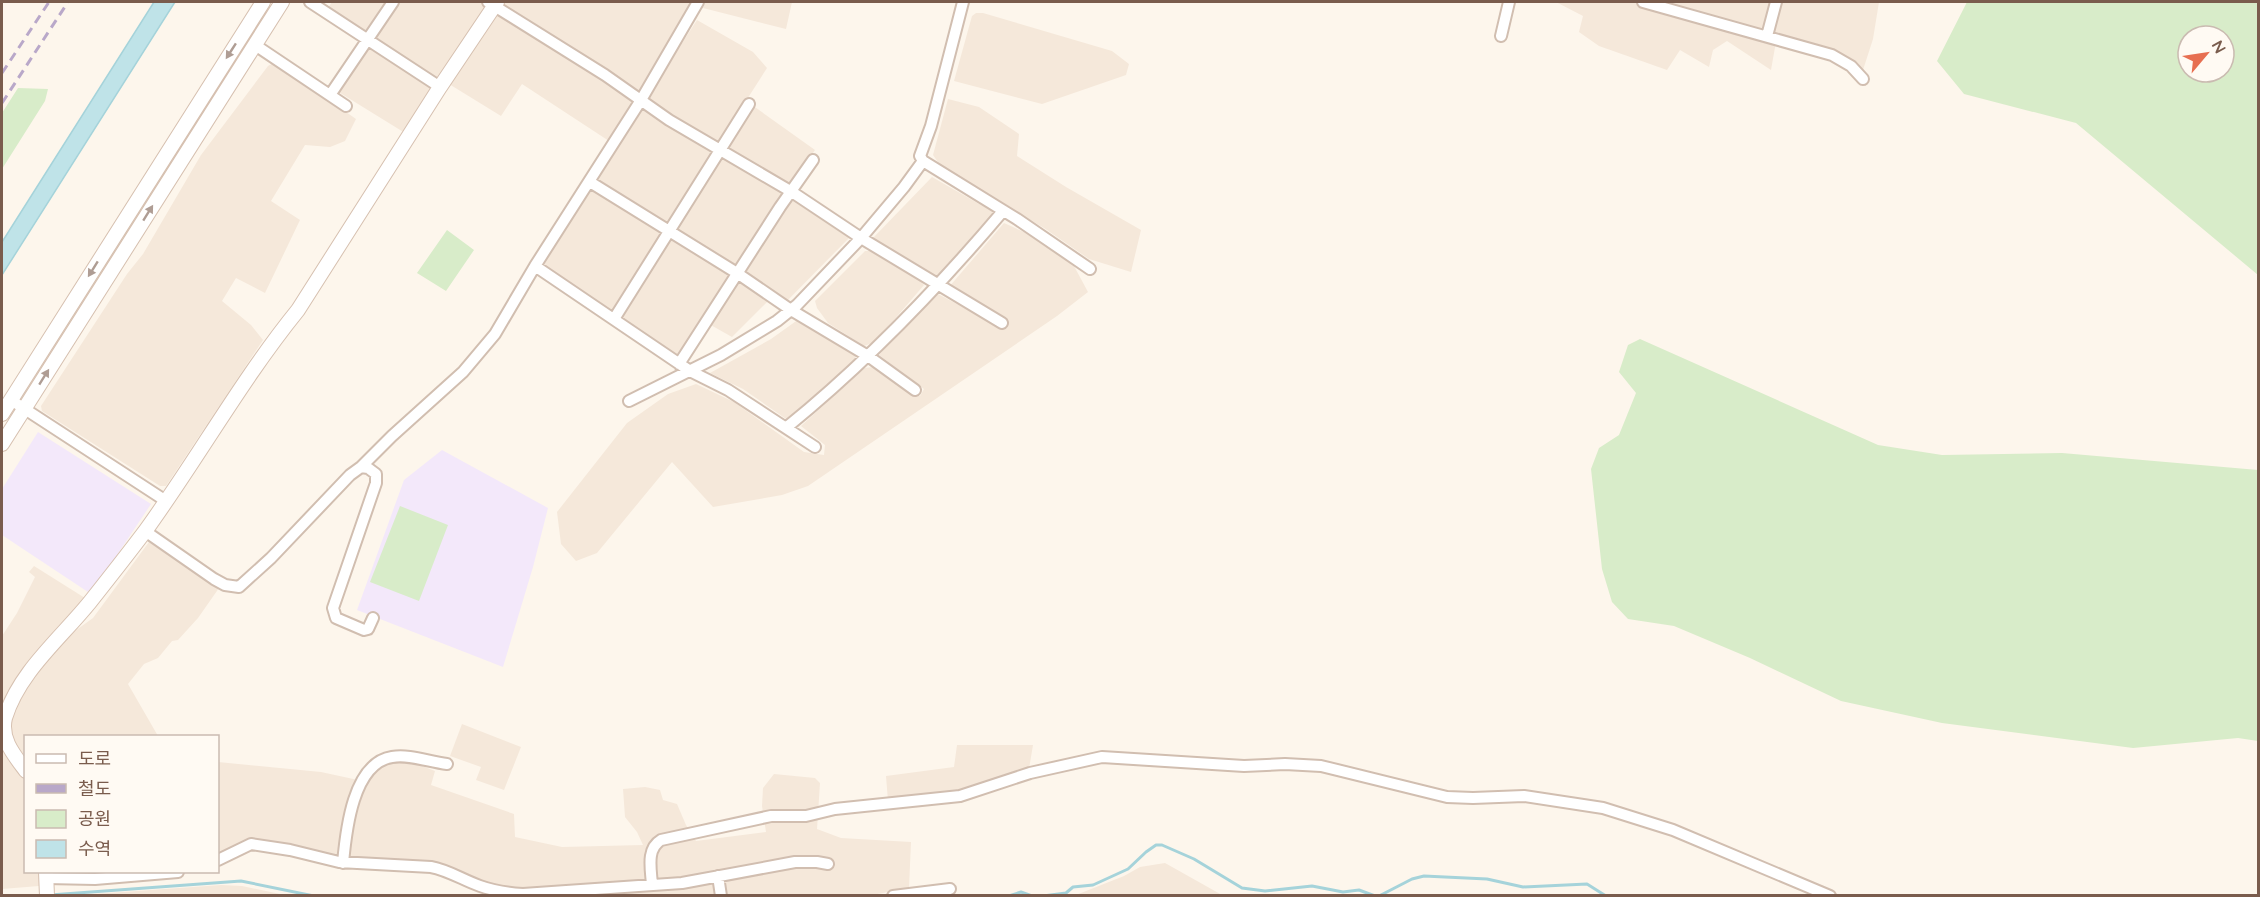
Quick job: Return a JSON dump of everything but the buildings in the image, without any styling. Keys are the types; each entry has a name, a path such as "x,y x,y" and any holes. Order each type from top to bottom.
{"street":[{"path":"2,414 263,2"},
{"path":"2,444 282,2"},
{"path":"310,2 325,6 368,40 440,87"},
{"path":"330,95 393,2"},
{"path":"145,531 214,579 225,585 239,587 392,436 463,372 495,334 535,266 641,100 698,2"},
{"path":"963,2 931,126 920,156 923,161 1064,250 1090,269"},
{"path":"1501,36 1509,2"},
{"path":"1643,2 1685,7 1767,36 1832,55 1851,66 1863,79"},
{"path":"1767,36 1776,2"},
{"path":"24,768 5,738 4,721 27,677 51,645 90,603 166,501 272,342 298,310 493,3 605,75 669,120 792,192 938,286 1002,322"},
{"path":"255,45 346,106"},
{"path":"614,319 749,104"},
{"path":"679,364 813,160"},
{"path":"629,401 740,344 791,310 861,238 923,161"},
{"path":"590,182 737,273 791,310 868,356 915,390"},
{"path":"787,427 824,398 938,286 1003,211"},
{"path":"535,266 679,364 728,390 815,447"},
{"path":"10,400 166,501"},
{"path":"361,466 368,468 376,474 377,478 333,608 333,614 342,622 364,630 368,628 373,618"},
{"path":"343,863 354,802 362,779 374,764 394,756 447,764"},
{"path":"652,885 651,851 654,844 661,840 771,816 806,816 835,809 960,796 1030,773 1102,757 1244,766 1285,764 1321,766 1447,796 1473,798 1524,796 1603,808 1673,830 1830,896"},
{"path":"219,859 251,844 290,850 343,863 431,867 441,869 479,891 523,894 682,883 795,862 828,864"},
{"path":"47,883 166,873"},
{"path":"718,876 721,896"},
{"path":"892,896 950,889"}],"shaded area":[{"path":"332,2 389,2 367,34 328,8"},
{"path":"398,2 481,2 487,6 439,82 374,39"},
{"path":"502,2 693,2 640,93 500,4"},
{"path":"705,2 792,2 786,29 703,8"},
{"path":"1556,2 1879,2 1873,39 1863,70 1858,71 1777,36 1771,70 1727,41 1713,50 1709,67 1680,50 1667,70 1599,46 1579,32 1583,16"},
{"path":"494,13 523,27 636,99 609,141 522,84 501,116 449,84"},
{"path":"976,13 983,13 1112,51 1129,64 1126,75 1042,104 954,81 972,16"},
{"path":"697,20 753,52 767,68 719,143 673,116 647,97"},
{"path":"370,45 435,87 405,133 337,91"},
{"path":"275,62 356,119 345,141 330,147 305,145 271,201 300,220 265,293 236,278 222,301 251,325 263,340 166,486 160,486 42,411 41,406 127,274 143,254 201,155 268,66"},
{"path":"948,99 979,107 1019,134 1017,156 1141,230 1131,272 1089,259 1044,228 942,168 933,155"},
{"path":"752,105 815,150 789,187 725,147"},
{"path":"642,107 713,153 667,224 596,179"},
{"path":"719,155 784,193 736,265 674,229"},
{"path":"932,177 995,213 938,280 873,238"},
{"path":"591,188 663,232 612,312 543,265"},
{"path":"792,197 850,237 787,301 742,270"},
{"path":"1004,223 1026,233 1074,266 1088,292 1057,316 808,486 782,495 713,507 672,462 597,553 576,561 561,544 557,512 627,423 668,394 696,384 734,402 804,452 824,455 825,445 801,426 864,368 874,367 920,396 924,389 879,355 917,312 938,294 1002,328 1006,320 949,287"},
{"path":"669,237 732,275 680,357 619,317"},
{"path":"865,251 871,251 916,276 924,285 875,342 864,346 828,323 817,308 815,301"},
{"path":"737,279 768,301 732,337 709,324"},
{"path":"799,319 857,356 822,392 789,421 743,389 710,373 771,339"},
{"path":"38,432 151,504 91,594 2,535 2,489"},
{"path":"442,450 548,508 503,667 357,610 404,480"},
{"path":"149,542 219,588 198,618 178,640 172,641 158,658 144,664 128,684 157,735 24,735 24,764 11,744 9,722 25,688 54,646 93,618"},
{"path":"34,566 85,598 2,718 2,636 17,613 35,577 29,572"},
{"path":"462,724 521,747 504,790 476,780 481,767 450,756"},
{"path":"2,734 24,775 24,873 39,873 39,886 2,889"},
{"path":"957,745 1033,745 1029,769 956,794 888,801 886,776 954,767"},
{"path":"396,760 412,762 435,771 431,785 514,814 515,837 562,847 643,845 637,832 625,817 623,789 645,787 660,790 663,800 677,804 696,841 766,832 762,806 763,788 774,774 815,778 820,783 817,829 841,838 911,842 909,888 867,896 481,895 484,890 440,865 349,858 347,850 359,800 370,771"},
{"path":"219,762 321,772 358,780 338,857 244,841 219,853"},
{"path":"1165,863 1222,895 1076,895 1124,876 1140,867"},
{"path":"221,885 242,886 285,895 80,895"}],"green space":[{"path":"1967,2 2258,2 2258,275 2076,123 1964,94 1937,61"},
{"path":"18,88 48,89 45,101 2,169 2,113"},
{"path":"447,230 474,250 446,291 417,273"},
{"path":"1640,339 1878,445 1942,455 2062,453 2258,470 2258,741 2238,738 2133,748 1942,723 1841,701 1750,658 1674,626 1628,619 1612,602 1602,569 1591,469 1599,448 1619,435 1636,393 1619,372 1628,345"},
{"path":"400,506 448,525 419,601 370,582"}],"water":[{"path":"154,2 175,2 2,275 2,242"}],"waterway":[{"path":"1043,896 1066,893 1073,887 1093,885 1128,869 1156,845 1162,845 1194,859 1242,888 1265,891 1312,886 1343,892 1359,890 1375,896"},
{"path":"1379,896 1412,879 1424,876 1487,879 1523,887 1587,884 1606,896"},
{"path":"50,895 241,881 314,896"},
{"path":"1009,896 1021,892 1032,896"},
{"path":"35,896 44,895"}],"railway":[{"path":"2,73 49,2"},
{"path":"2,103 68,2"}]}
